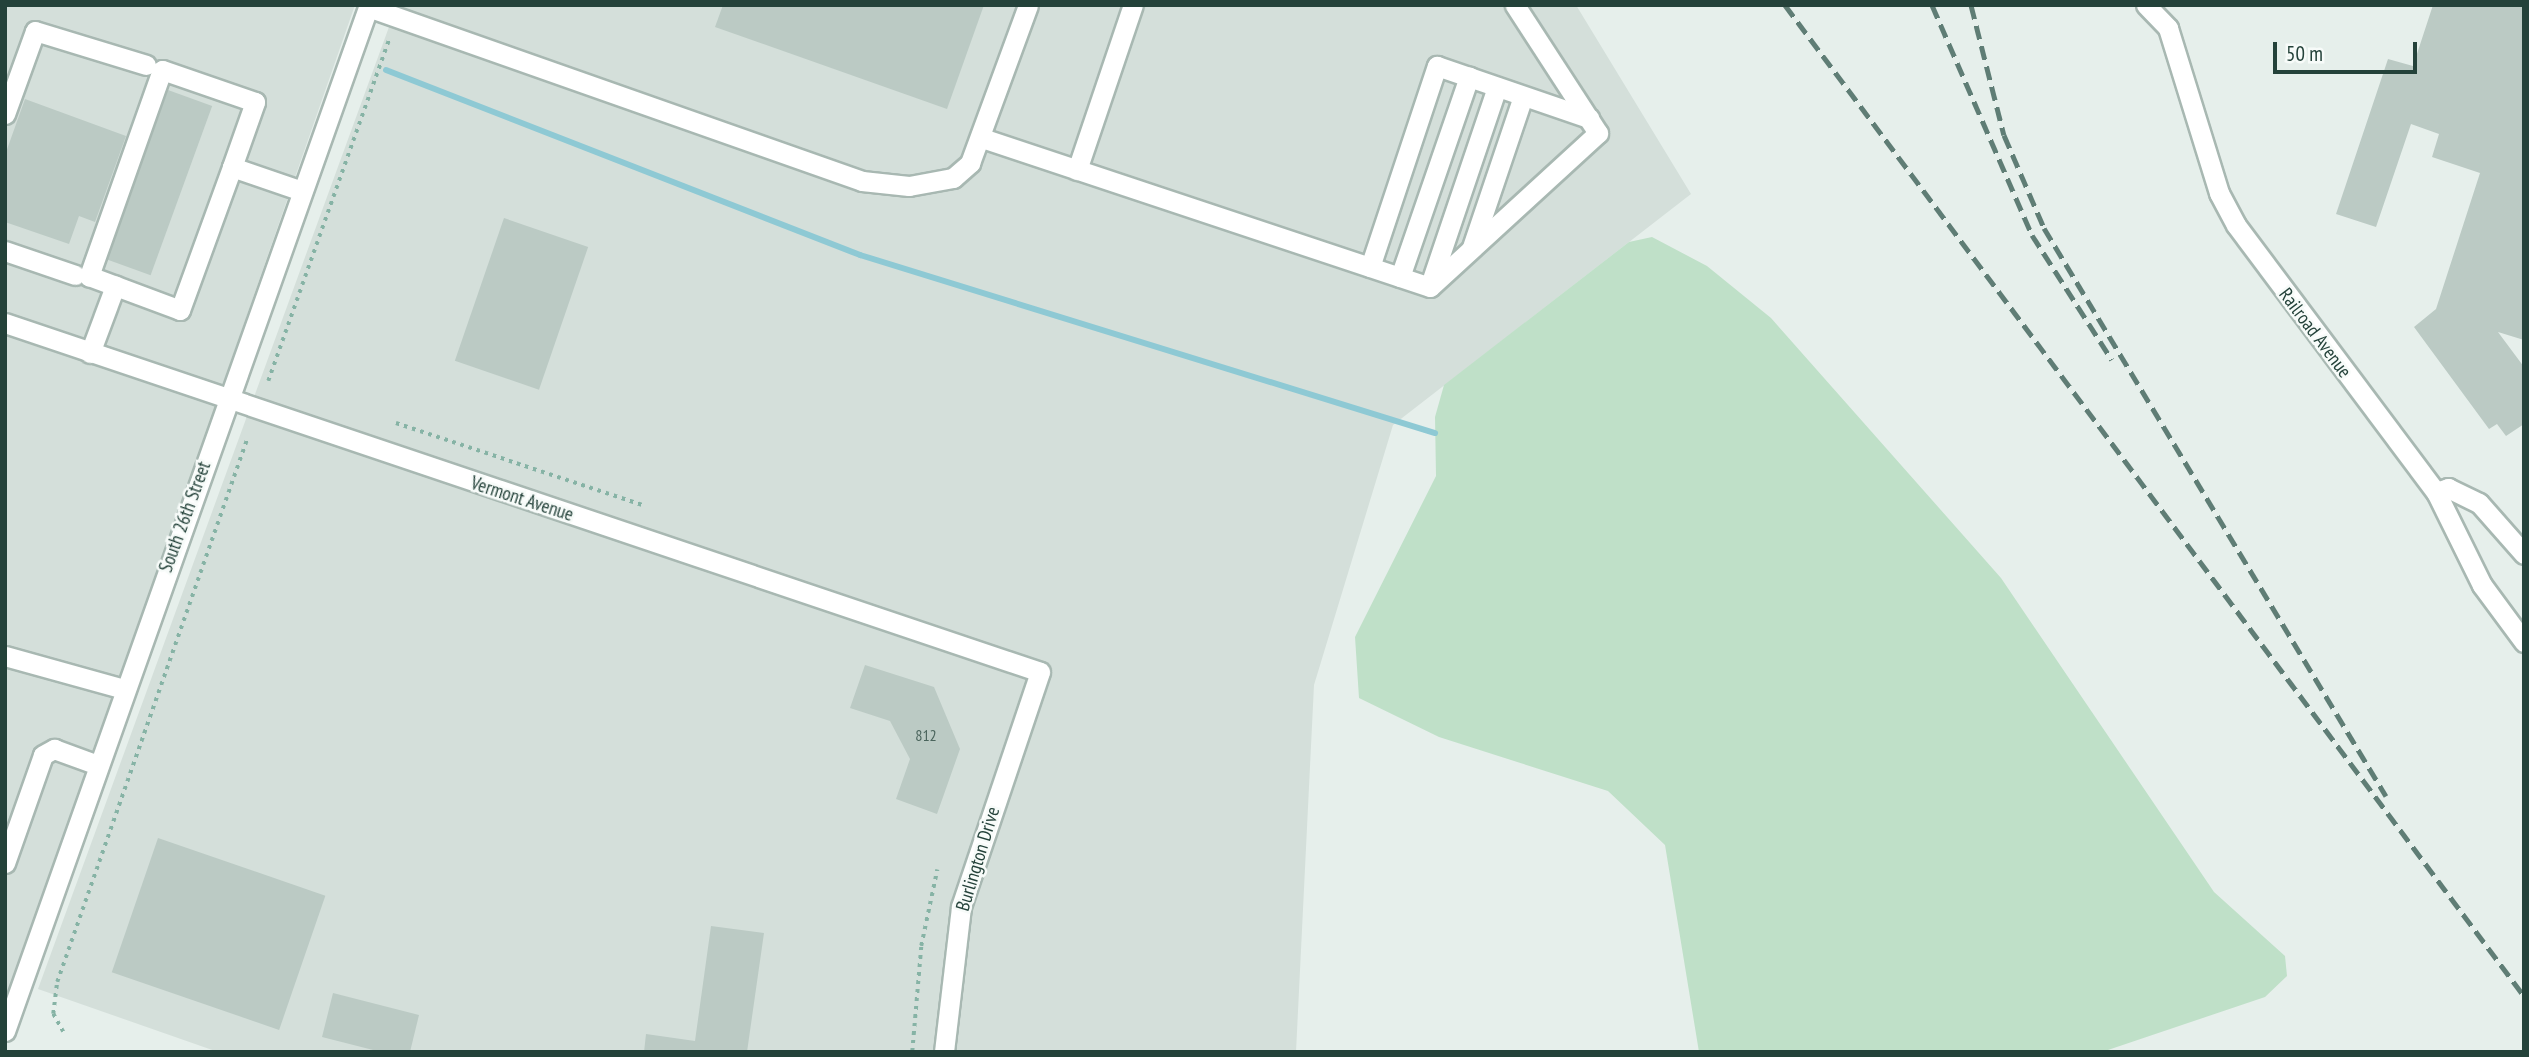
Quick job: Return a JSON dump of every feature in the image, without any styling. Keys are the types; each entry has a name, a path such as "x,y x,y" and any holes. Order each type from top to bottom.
{"street":[{"path":"368,6 862,181 909,186 953,178 970,163 982,138 1028,5"},
{"path":"1077,170 1133,5"},
{"path":"1430,287 1598,133 1515,5"},
{"name":"South 26th Street","path":"5,1031 368,6"},
{"name":"Railroad Avenue","path":"2151,9 2168,28 2219,192 2236,225 2436,492 2482,585 2524,642"},
{"path":"5,114 35,31 146,65"},
{"path":"1370,267 1437,66 1589,118"},
{"path":"162,71 255,102 232,167 180,310 89,276 162,71"},
{"path":"1400,277 1469,77"},
{"path":"1430,287 1497,87"},
{"path":"1471,249 1524,96"},
{"path":"982,138 1430,287"},
{"path":"232,167 302,191"},
{"path":"5,251 75,275"},
{"path":"90,352 115,286"},
{"name":"Vermont Avenue","path":"5,323 1040,672"},
{"path":"2436,492 2448,488 2479,503 2524,554"},
{"path":"5,656 124,690"},
{"name":"Burlington Drive","path":"944,1052 961,907 1040,672"},
{"path":"5,863 43,755 54,749 98,765"}],"path":[{"path":"268,381 389,40"},
{"path":"396,423 642,505"},
{"path":"63,1032 53,1014 57,982 247,439"},
{"path":"912,1052 921,946 937,870"}],"shaded area":[{"path":"5,5 355,5 5,1010"},
{"path":"397,5 1576,5 1691,194 1393,425 1314,685 1296,1052 218,1052 38,989"}],"green space":[{"path":"1652,237 1707,266 1771,318 2001,578 2214,892 2285,956 2287,976 2265,997 2102,1052 1699,1052 1665,845 1608,791 1439,737 1359,698 1355,637 1436,476 1435,417 1444,385 1629,242"}],"building":[{"path":"723,5 984,5 947,109 715,27"},
{"path":"2433,5 2524,5 2524,340 2498,332 2524,367 2524,424 2506,436 2497,424 2489,429 2414,327 2436,309 2480,173 2432,157 2439,134 2411,124 2376,227 2336,214 2388,59 2413,66"},
{"path":"168,90 212,106 151,275 106,259"},
{"path":"25,99 126,136 95,222 79,216 69,244 5,222 5,155"},
{"path":"504,218 588,247 539,390 455,361"},
{"path":"865,665 934,687 960,749 937,814 896,799 910,759 890,721 850,708"},
{"path":"158,838 325,896 279,1030 112,972"},
{"path":"711,926 764,933 747,1052 644,1052 646,1034 695,1041"},
{"path":"333,993 419,1015 410,1052 381,1052 322,1037"}],"waterway":[{"path":"386,70 860,255 1435,433"}],"railway":[{"path":"1785,5 2524,996"},
{"path":"1932,5 2032,235 2112,360"},
{"path":"1971,5 2004,135 2044,228 2386,796"}]}
